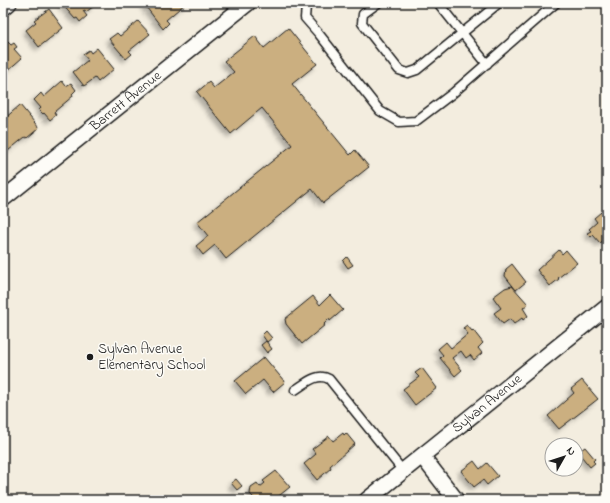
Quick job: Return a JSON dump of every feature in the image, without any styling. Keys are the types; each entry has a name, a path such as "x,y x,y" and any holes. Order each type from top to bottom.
{"street":[{"path":"3,8 9,3"},
{"name":"Barrett Avenue","path":"5,192 248,3"},
{"name":"Sylvan Avenue","path":"367,500 607,307"},
{"path":"422,456 456,500"}],"lane":[{"path":"308,3 306,6 305,18 320,34 380,111 399,122 416,121 453,93 556,3"},
{"path":"378,3 364,14 362,24 399,70 408,73 417,70 499,3"},
{"path":"438,3 486,64"},
{"path":"295,390 315,378 325,377 329,379 403,471"}],"building":[{"path":"61,3 94,3 94,6 86,12 85,10 83,11 87,16 80,22 77,18 75,19"},
{"path":"143,3 186,3 166,20 169,23 163,29"},
{"path":"49,9 63,28 39,47 26,30 36,22 34,20"},
{"path":"138,21 150,34 129,51 132,54 126,59 109,39 117,33 120,36"},
{"path":"288,28 317,64 292,84 350,155 355,150 369,167 323,203 312,189 226,259 215,245 203,255 196,246 208,236 197,222 292,145 262,108 231,134 197,92 209,82 214,88 234,72 224,61 255,36 264,48"},
{"path":"8,42 11,45 14,43 17,47 14,49 22,58 7,71 6,69 3,72 3,46"},
{"path":"97,48 114,69 98,82 95,78 84,86 73,72 88,60 83,54 89,50 91,53"},
{"path":"62,81 66,86 71,83 76,90 72,94 73,96 54,112 56,115 50,120 39,110 41,108 34,100 41,93 44,97"},
{"path":"20,105 39,128 27,138 25,137 3,155 3,120"},
{"path":"601,212 605,216 607,214 607,238 600,243 593,235 591,237 587,233 591,231 589,229 597,222 594,218"},
{"path":"559,250 562,254 566,250 577,263 550,286 537,270"},
{"path":"347,257 353,265 348,268 343,261"},
{"path":"512,264 526,282 516,290 505,276 506,269"},
{"path":"512,286 528,304 523,308 528,316 523,320 522,318 514,324 510,319 503,324 494,313 501,308 493,297 505,288"},
{"path":"330,295 343,310 330,321 329,319 324,324 325,325 302,344 286,324 285,319 313,296 320,305"},
{"path":"467,325 483,343 478,348 482,353 474,360 470,355 466,358 461,351 452,358 462,370 455,376 440,358 443,355 438,349 446,342 451,348 468,334 463,328"},
{"path":"266,331 272,338 267,342 262,335"},
{"path":"266,341 272,349 267,353 261,345"},
{"path":"264,357 285,382 273,392 263,380 246,394 235,381"},
{"path":"422,368 437,388 415,405 403,389 419,377 415,373"},
{"path":"582,380 598,399 559,429 548,416 574,393 571,389"},
{"path":"343,433 344,435 346,433 355,444 330,466 331,468 317,480 304,464 316,454 312,449 329,436 333,441"},
{"path":"585,447 595,459 593,461 595,463 590,467 584,460"},
{"path":"474,461 480,469 487,463 498,476 487,485 483,480 474,487 461,471"},
{"path":"276,471 290,487 275,499 276,500 253,500 254,498 250,494 251,487 257,483 260,487 265,483 263,481"},
{"path":"236,479 242,486 237,490 231,483"}],"place":[{"name":"Sylvan Avenue Elementary School","path":"90,357"}]}
